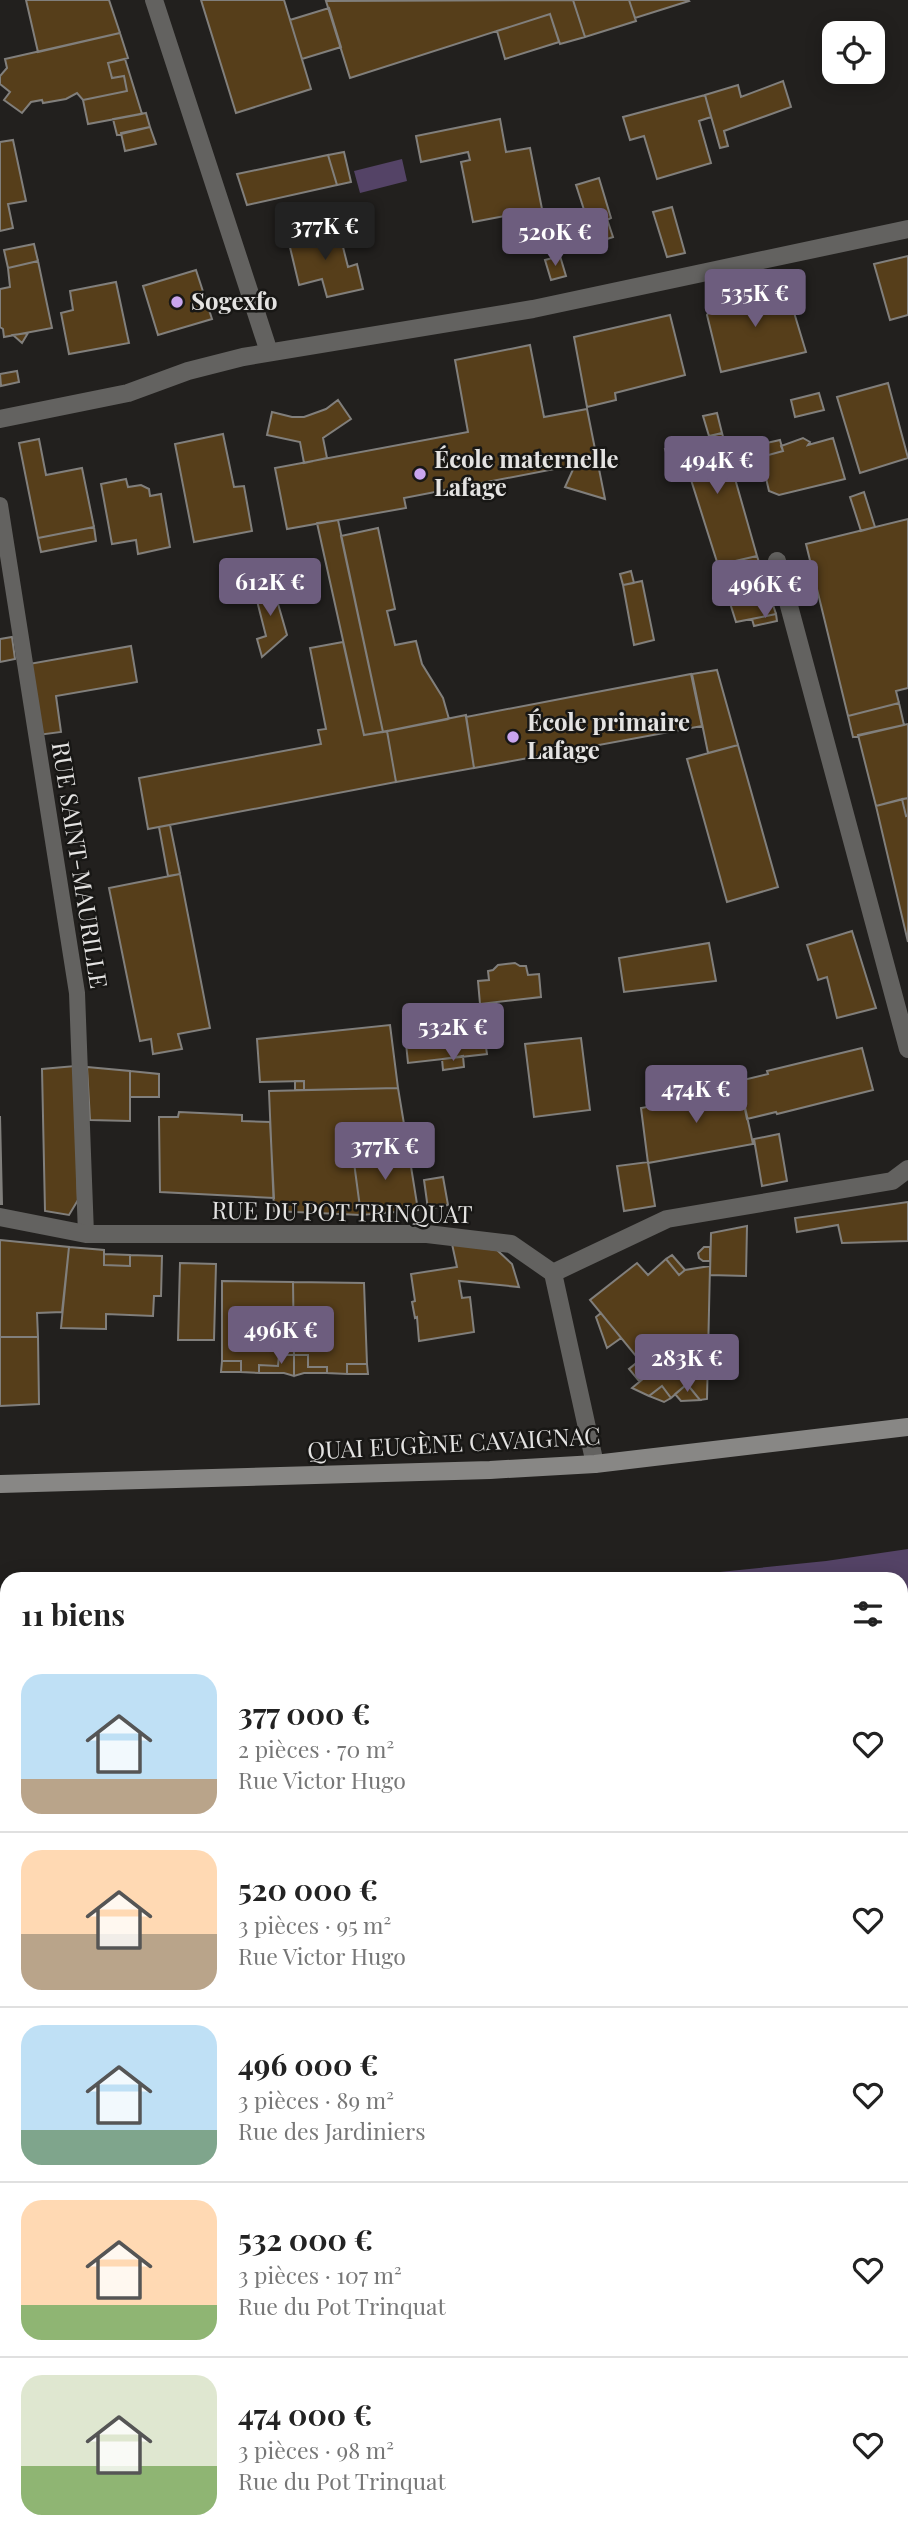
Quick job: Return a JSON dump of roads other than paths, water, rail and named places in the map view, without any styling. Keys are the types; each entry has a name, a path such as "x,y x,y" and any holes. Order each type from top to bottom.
{"street":[{"path":"153,0 269,352"},
{"path":"0,419 128,393 188,371 269,352 533,309 908,229"},
{"path":"777,561 908,1049"},
{"path":"595,1464 553,1273 667,1219 892,1181 908,1169"},
{"name":"RUE DU POT TRINQUAT","path":"0,1217 86,1234 427,1234 510,1244 553,1273"},
{"name":"QUAI EUGÈNE CAVAIGNAC","path":"0,1484 490,1470 595,1464 908,1427"}],"lane":[{"name":"RUE SAINT-MAURILLE","path":"0,505 77,993 86,1234"}],"place":[{"name":"Sogexfo","path":"177,302"},
{"name":"École maternelle Lafage","path":"420,474"},
{"name":"École primaire Lafage","path":"513,737"}]}
